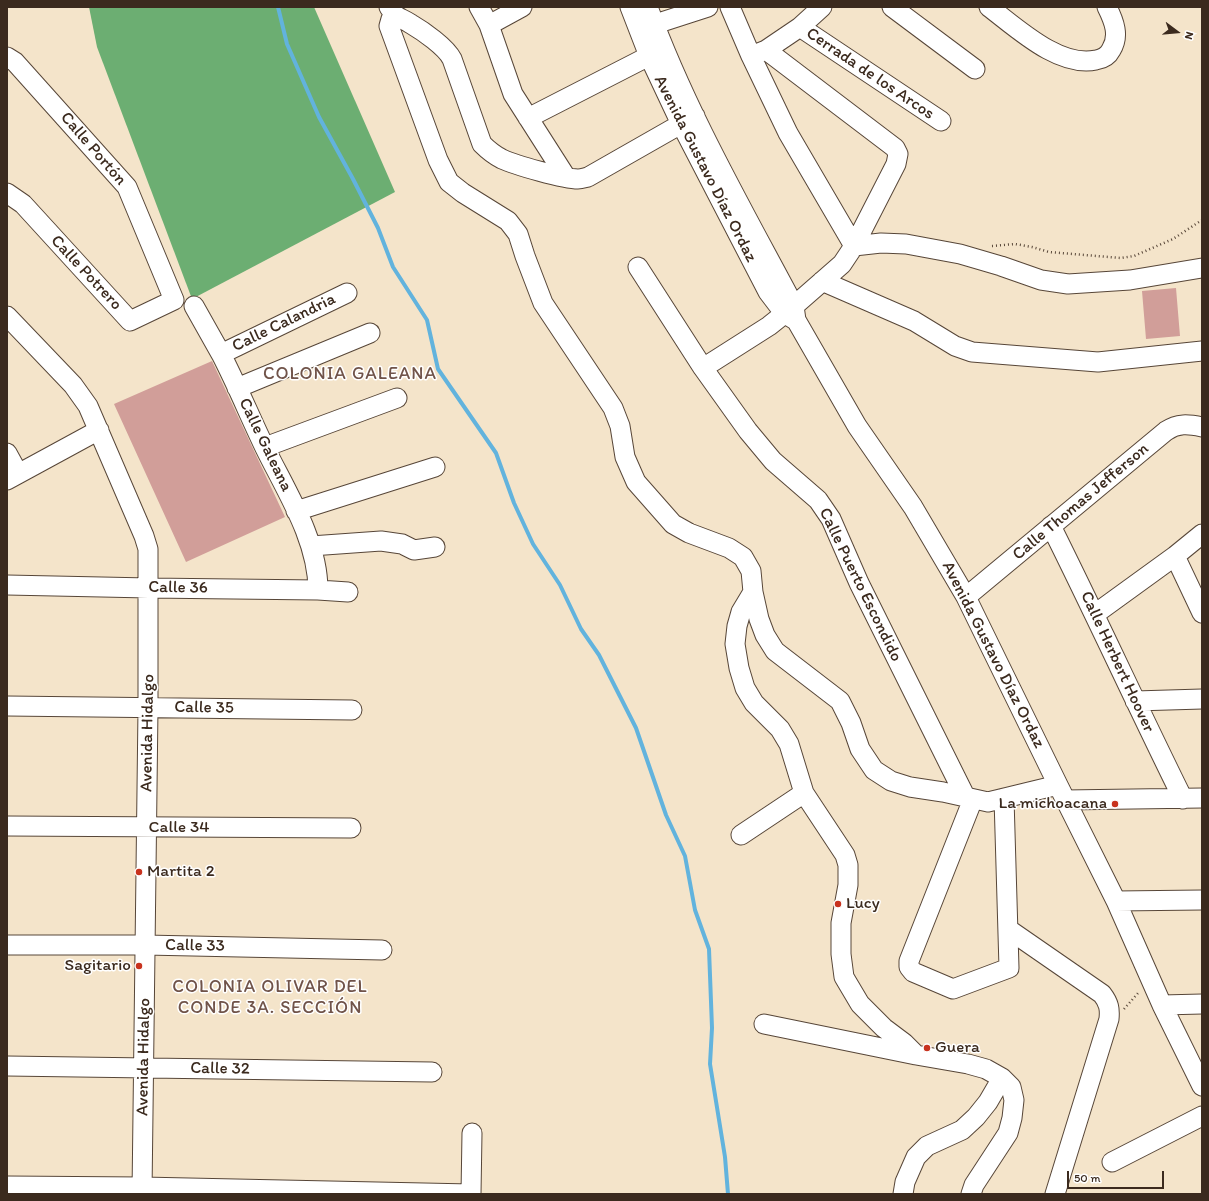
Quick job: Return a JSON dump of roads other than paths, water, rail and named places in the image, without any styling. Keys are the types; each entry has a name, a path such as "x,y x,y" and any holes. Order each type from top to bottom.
{"street":[{"path":"479,7 489,25 513,94 566,177"},
{"path":"489,25 522,7"},
{"name":"Avenida Gustavo Díaz Ordaz","path":"630,7 647,20 658,54 768,292 792,313 857,426 913,507 966,597 1116,900 1162,1005 1202,1086"},
{"path":"647,20 708,7"},
{"path":"730,7 758,53 788,133 854,246"},
{"path":"758,53 800,27 822,7"},
{"path":"892,7 975,69"},
{"path":"989,7 1048,49 1073,60 1088,62 1100,59 1109,54 1115,43 1116,31 1112,16 1107,7"},
{"path":"688,120 588,177 577,179 522,166 503,159 490,152 482,144 452,58 448,51 412,24 392,12 389,26 438,160 449,182 463,193 508,221 518,234 543,303 613,408 620,426 625,457 636,482 673,524 689,533 729,548 743,557 751,571 753,592 759,618 765,635 776,651 840,702 851,723 860,749 874,770 891,781 910,788 943,792 988,802 1004,798 1062,792 1202,798"},
{"name":"Cerrada de los Arcos","path":"800,27 941,121"},
{"path":"704,368 792,313 822,281 842,264 854,246 896,164 898,154 895,148 758,53"},
{"path":"528,118 658,54"},
{"name":"Calle Portón","path":"7,57 15,62 127,187 174,300"},
{"name":"Calle Potrero","path":"7,193 23,204 130,321 174,300"},
{"path":"854,246 881,243 906,244 960,254 1041,280 1068,284 1130,280 1202,268"},
{"name":"Calle Puerto Escondido","path":"638,267 704,368 748,431 774,461 818,500 831,519 859,583 969,798"},
{"path":"822,281 914,321 955,346 972,352 1098,362 1202,351"},
{"name":"Calle Calandria","path":"221,354 347,293"},
{"name":"Calle Galeana","path":"194,306 221,354 264,447 296,511 310,546 318,577 318,590"},
{"name":"Avenida Hidalgo","path":"7,316 73,386 88,406 144,536 148,550 148,708 142,1190"},
{"path":"237,388 370,333"},
{"path":"264,447 397,398"},
{"name":"Calle Thomas Jefferson","path":"966,597 1166,431 1174,426 1182,424 1202,427"},
{"path":"7,453 13,477 99,430"},
{"path":"296,511 435,467"},
{"name":"Calle Herbert Hoover","path":"1051,526 1183,798"},
{"path":"1095,614 1176,556 1202,534"},
{"path":"310,546 381,540 402,544 414,550 435,547"},
{"path":"1176,556 1202,613"},
{"name":"Calle 36","path":"7,585 318,590 348,592"},
{"path":"753,592 741,612 737,626 735,644 739,668 745,688 754,703 780,730 789,744 804,793 845,855 848,865 848,885 841,923 841,954 844,977 860,1004 884,1028 904,1043 916,1055"},
{"path":"1135,701 1202,698"},
{"name":"Calle 35","path":"7,706 352,710"},
{"path":"741,835 804,793"},
{"path":"969,798 909,961 909,967 913,972 953,989 1009,968 1004,798"},
{"name":"Calle 34","path":"7,826 351,828"},
{"path":"1116,900 1202,900"},
{"path":"1008,929 1102,994 1108,1001 1110,1009 1109,1020 1055,1194"},
{"name":"Calle 33","path":"7,946 145,946 382,950"},
{"path":"1162,1005 1202,1004"},
{"path":"764,1024 968,1064 986,1069 1002,1078 1011,1087 1014,1100 1012,1118 1008,1133 974,1185 971,1194"},
{"name":"Calle 32","path":"7,1066 432,1072"},
{"path":"903,1194 905,1182 916,1157 926,1146 962,1130 976,1117 988,1102 1002,1078"},
{"path":"1112,1162 1202,1116"},
{"path":"7,1186 142,1190 471,1194 472,1133"}],"waterway":[{"path":"278,7 287,44 319,117 378,228 393,267 427,320 438,369 496,453 514,503 533,544 560,585 581,629 599,655 636,728 666,815 685,856 695,910 709,949 712,1028 710,1064 725,1157 728,1194"}],"place":[{"name":"La michoacana","path":"1115,804"},
{"name":"Martita 2","path":"139,872"},
{"name":"Lucy","path":"838,904"},
{"name":"Sagitario","path":"139,966"},
{"name":"Guera","path":"927,1048"}],"district":[{"name":"COLONIA GALEANA","path":"350,374"},
{"name":"COLONIA OLIVAR DEL CONDE 3A. SECCIÓN","path":"270,997"}]}
